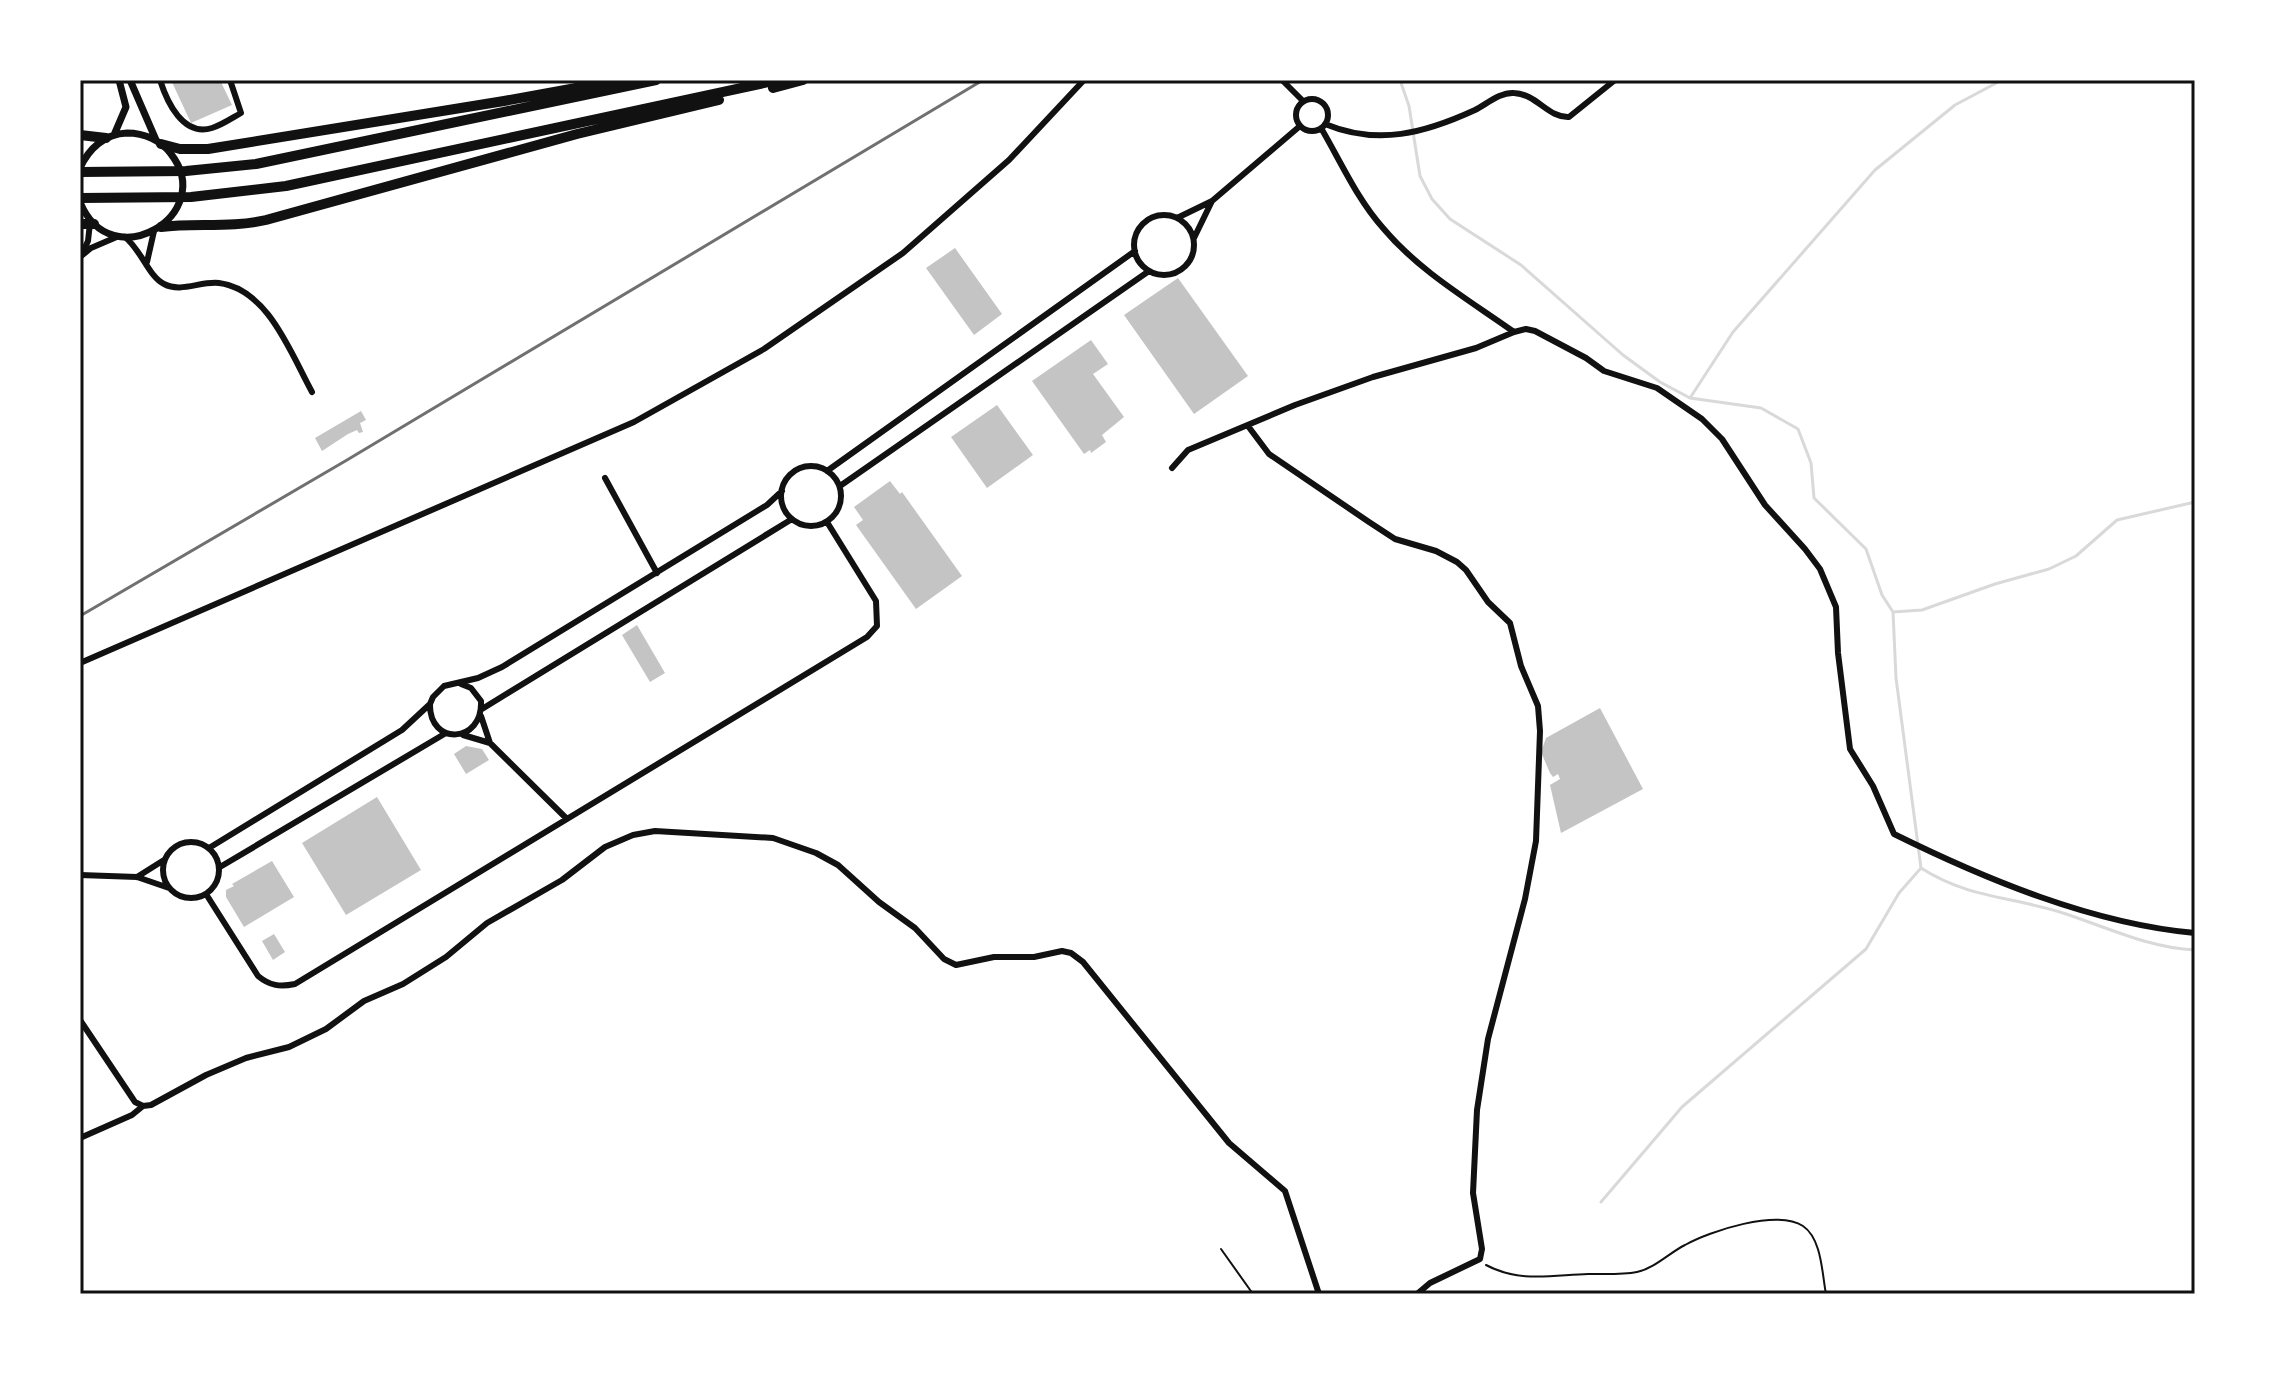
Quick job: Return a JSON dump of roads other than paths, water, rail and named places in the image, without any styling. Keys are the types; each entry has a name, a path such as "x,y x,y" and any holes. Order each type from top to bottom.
{"highway":[{"path":"158,142 180,149 208,149 620,80"},
{"path":"80,170 164,172 223,168 300,156 656,80"},
{"path":"80,200 224,195 354,172 778,80"},
{"path":"158,229 195,223 242,225 266,220 592,130 803,80"},
{"path":"80,135 110,137"}],"street":[{"path":"110,137 126,107 119,80"},
{"path":"80,256 122,237 140,236 158,229 172,216 179,202 182,183 174,158 158,142 130,80"},
{"path":"160,80 174,112 191,128 201,129 211,128 241,113 230,80"},
{"path":"80,663 634,422 764,349 903,253 1009,160 1084,80"},
{"path":"1282,80 1303,101"},
{"path":"1514,332 1411,257 1382,228 1361,199 1323,126 1328,113 1324,103 1314,98 1303,101 1296,113 1300,126 1311,131 1323,126 1373,136 1405,134 1463,115 1506,94 1515,93 1532,98 1560,118 1569,117 1615,80"},
{"path":"1177,218 1212,201 1300,126"},
{"path":"80,170 90,151 110,137 135,133 158,142"},
{"path":"80,200 89,223 88,241 80,256"},
{"path":"1194,240 1185,223 1177,218 1159,215 1142,225 1137,233 1135,251 1149,271 1158,274 1177,272 1191,259 1194,240 1212,201"},
{"path":"89,223 122,237 147,262 153,276 168,286 181,288 219,283 242,290 258,301 312,392"},
{"path":"147,262 158,229"},
{"path":"827,471 1135,251"},
{"path":"840,486 1149,271"},
{"path":"1172,468 1188,450 1373,377 1476,348 1514,332 1526,329 1535,331 1604,371 1657,388 1685,407 1722,439 1765,505 1820,569 1836,607 1838,653 1850,749 1873,786 1894,834 1995,881 2124,921 2195,933"},
{"path":"1248,426 1269,454 1369,522 1395,539 1436,551 1466,570 1488,602 1510,623 1521,666 1538,706 1536,841 1503,992 1488,1039 1477,1110 1473,1193 1482,1249 1480,1259 1430,1283 1417,1294"},
{"path":"209,848 402,730 430,704 438,690 502,667 767,505 797,470 812,466 827,471 840,486 840,506 827,522 809,526 792,519 783,507 782,491"},
{"path":"605,478 657,573"},
{"path":"460,734 473,728 481,713 512,688 792,519"},
{"path":"206,894 258,976 268,985 283,987 295,984 867,637 877,626 876,601 827,522"},
{"path":"458,683 471,688 477,695 490,743"},
{"path":"430,704 435,724 446,733"},
{"path":"220,867 424,743 446,733 490,743 566,818"},
{"path":"80,1138 132,1115 143,1106 151,1105 206,1075 246,1058 289,1047 326,1029 364,1001 403,984 446,957 487,923 550,888 605,847 633,835 685,831 773,838 816,853 838,865 879,902 915,928 944,959 956,965 994,957 1034,957 1062,951 1071,953 1083,962 1229,1143 1285,1191 1319,1294"},
{"path":"80,875 137,877 169,888 182,897 198,897 217,883 220,867 209,848 202,843 185,842 137,877"},
{"path":"164,860 163,870 169,888"},
{"path":"80,1020 135,1102 143,1106"}],"waterway":[{"path":"1400,80 1409,106 1420,176 1432,199 1450,219 1521,265 1623,355 1660,382 1690,398 1761,408 1798,429 1811,463 1814,498 1866,549 1882,595 1893,612 1896,678 1921,868"},
{"path":"1690,398 1733,332 1875,170 1955,105 2002,80"},
{"path":"1893,612 1922,610 2049,569 2076,556 2117,520 2195,502"},
{"path":"1921,868 1972,891 2060,912 2143,941 2195,950"},
{"path":"1601,1202 1682,1107 1866,949 1899,893 1921,868"}],"railway":[{"path":"80,616 983,80"}]}
